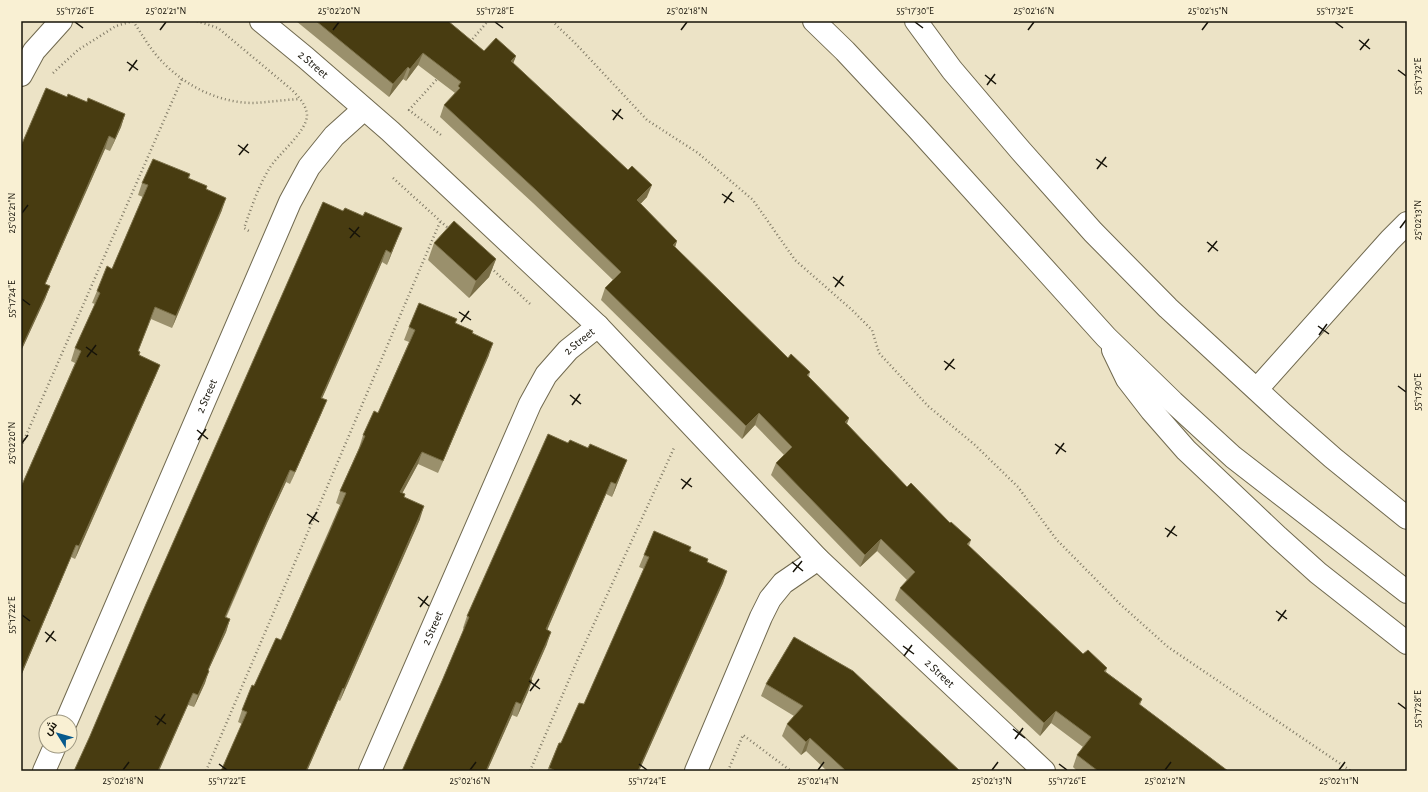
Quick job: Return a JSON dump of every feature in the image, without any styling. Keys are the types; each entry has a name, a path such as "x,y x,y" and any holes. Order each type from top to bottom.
{"street":[{"path":"21,74 34,51 61,21"},
{"name":"2 Street","path":"261,21 390,131 598,326 818,559 1044,771"},
{"path":"814,21 917,128 1106,337 1173,402 1233,457 1407,592"},
{"path":"916,21 952,70 1094,232 1168,308 1333,458 1407,518"},
{"name":"2 Street","path":"69,714 290,202 309,167 334,136 364,109"},
{"path":"1257,390 1390,240 1407,223"},
{"name":"2 Street","path":"370,771 530,404 546,375 568,350 598,326"},
{"path":"1106,337 1127,379 1151,410 1186,450 1318,573 1407,643"},
{"path":"696,771 760,617 770,599 784,583 818,559"},
{"path":"44,771 51,754"}],"path":[{"path":"49,76 56,72 78,50 116,26 133,21 157,56 168,69 197,89 234,101 253,103 300,98"},
{"path":"197,21 218,28 291,89 300,98 304,106 307,116 301,130 269,169 256,196 244,228 273,242"},
{"path":"467,45 488,21"},
{"path":"552,21 575,43 647,120 698,153 753,200 795,260 852,310 872,330 879,354 928,406 975,445 1018,488 1056,539 1120,604 1168,647 1351,771"},
{"path":"441,74 409,110 441,135"},
{"path":"21,447 182,79"},
{"path":"393,178 452,232"},
{"path":"206,771 440,222"},
{"path":"491,268 530,304"},
{"path":"530,771 577,661 674,448 669,443"},
{"path":"728,771 743,735 791,771"}],"building":[{"path":"316,21 448,21 484,51 496,38 516,56 511,61 628,170 632,166 652,185 637,200 677,241 673,245 788,358 791,354 810,372 807,375 849,418 845,422 907,487 911,483 950,523 951,522 971,540 967,544 1083,654 1088,650 1107,668 1104,671 1142,699 1139,704 1228,771 1098,771 1077,755 1091,737 1056,711 1044,723 900,588 915,572 881,539 865,555 776,463 792,447 759,413 746,426 605,288 621,272 537,191 444,105 460,88 458,86 461,82 423,53 410,69 408,67 393,84"},
{"path":"46,88 67,97 68,94 87,102 88,98 125,114 115,139 109,136 45,284 50,286 21,349 21,146"},
{"path":"153,159 190,174 188,178 207,186 206,189 226,198 176,316 155,307 138,351 140,352 139,355 160,365 79,546 76,545 21,674 21,487 81,351 75,348 100,293 97,291 107,266 112,269 148,185 142,183"},
{"path":"323,202 343,211 345,208 363,216 365,212 402,228 391,253 386,250 321,398 327,400 295,472 290,470 271,511 225,617 230,619 208,670 209,671 198,695 193,693 158,771 74,771 146,604"},
{"path":"454,221 496,259 476,281 434,243"},
{"path":"419,303 457,319 455,323 473,331 472,333 493,343 443,461 422,452 400,492 405,494 404,497 424,506 344,689 343,688 306,771 221,771 247,712 242,710 252,685 254,686 276,638 281,640 346,493 340,491 365,436 363,435 374,411 378,413 415,330 409,327"},
{"path":"548,434 568,443 570,440 588,448 590,444 627,460 616,484 611,482 546,629 551,632 530,679 532,680 521,704 516,702 486,771 402,771 469,617 467,616"},
{"path":"654,531 691,547 689,551 708,559 707,562 727,571 638,771 553,771 554,770 549,768 559,743 561,743 579,703 584,704 649,557 644,555"},
{"path":"794,637 853,671 960,771 846,771 810,738 806,742 787,724 803,706 766,684"}]}
